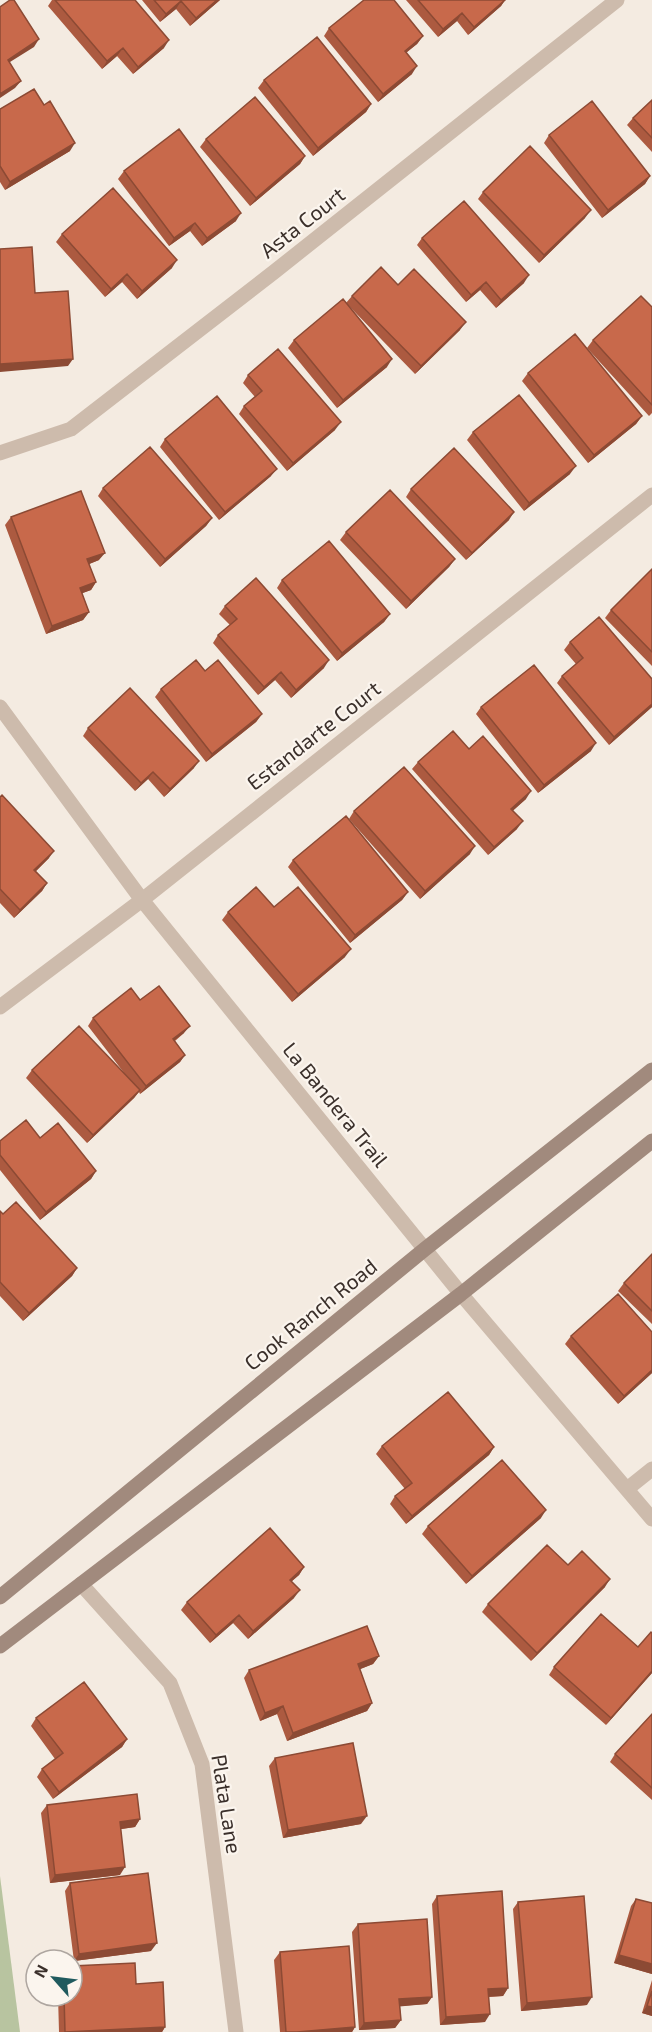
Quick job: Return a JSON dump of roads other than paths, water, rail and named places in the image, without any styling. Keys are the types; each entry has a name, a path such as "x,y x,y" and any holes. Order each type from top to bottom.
{"street":[{"name":"Asta Court","path":"0,453 71,429 274,272 617,0"},
{"name":"Estandarte Court","path":"0,1007 142,900 652,495"},
{"name":"La Bandera Trail","path":"0,707 142,900 461,1294 652,1519"},
{"name":"Cook Ranch Road","path":"0,1597 425,1250 652,1070"},
{"path":"0,1646 461,1294 652,1141"},
{"path":"627,1489 652,1469"},
{"name":"Plata Lane","path":"81,1584 170,1683 202,1764 236,2032"}]}
